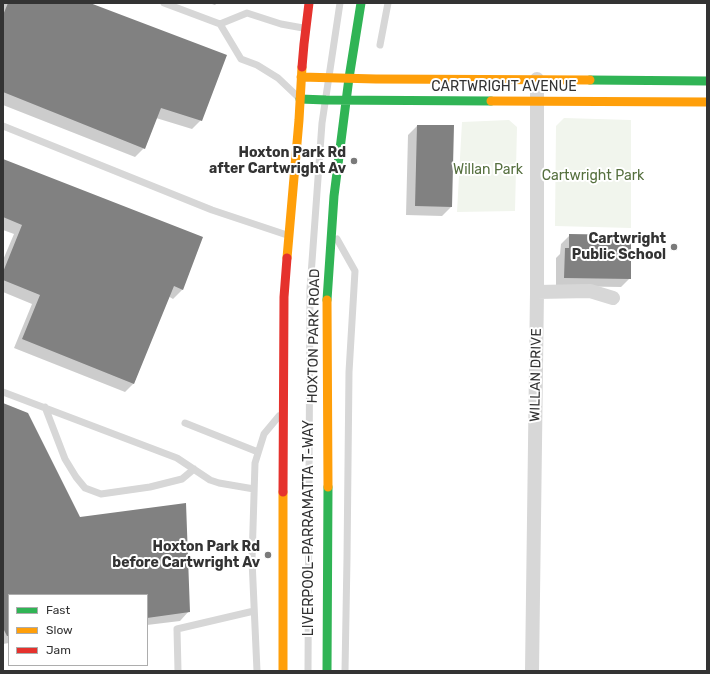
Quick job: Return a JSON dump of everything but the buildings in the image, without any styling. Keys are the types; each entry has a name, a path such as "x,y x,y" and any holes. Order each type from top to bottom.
{"main road":[{"name":"HOXTON PARK ROAD","path":"283,671 284,297 305,28 309,3"},
{"name":"HOXTON PARK ROAD","path":"327,671 327,294 334,196 348,78 361,3"},
{"name":"CARTWRIGHT AVENUE","path":"301,77 376,79 707,81"},
{"name":"CARTWRIGHT AVENUE","path":"300,99 707,102"}],"street":[{"name":"WILLAN DRIVE","path":"532,671 537,79"},
{"path":"536,292 590,291 613,298"}],"lane":[{"path":"164,3 220,24 241,59 257,65 278,78 300,99"},
{"name":"LIVERPOOL–PARRAMATTA T-WAY","path":"308,671 310,289 322,123 340,3"},
{"path":"380,45 388,3"},
{"path":"220,24 247,13 281,24 305,28"},
{"path":"3,126 212,210 289,235"},
{"path":"332,228 355,271 349,372 345,671"},
{"path":"3,392 177,458 210,480 254,489"},
{"path":"45,407 65,459 85,488 101,494 150,487 182,478 194,469"},
{"path":"257,671 252,560 255,462 264,434 283,410"},
{"path":"185,423 258,452"},
{"path":"178,671 177,629 254,611"}],"green space":[{"name":"Cartwright Park","path":"564,118 631,120 631,228 555,226 556,126"},
{"name":"Willan Park","path":"509,120 517,127 515,211 457,212 462,122"}],"traffic: fast":[{"path":"327,300 334,196 349,78 361,3"},
{"path":"590,80 707,81"},
{"path":"300,99 491,101"},
{"path":"327,671 328,487"}],"traffic: slow":[{"path":"287,258 302,67"},
{"path":"301,77 376,79 590,80"},
{"path":"491,101 707,102"},
{"path":"327,300 328,487"},
{"path":"283,492 283,671"}],"traffic: jam":[{"path":"302,67 309,3"},
{"path":"283,492 284,297 287,258"}],"place":[{"name":"Hoxton Park Rd after Cartwright Av","path":"354,161"},
{"name":"Cartwright Public School","path":"674,247"},
{"name":"Hoxton Park Rd before Cartwright Av","path":"268,555"}]}
